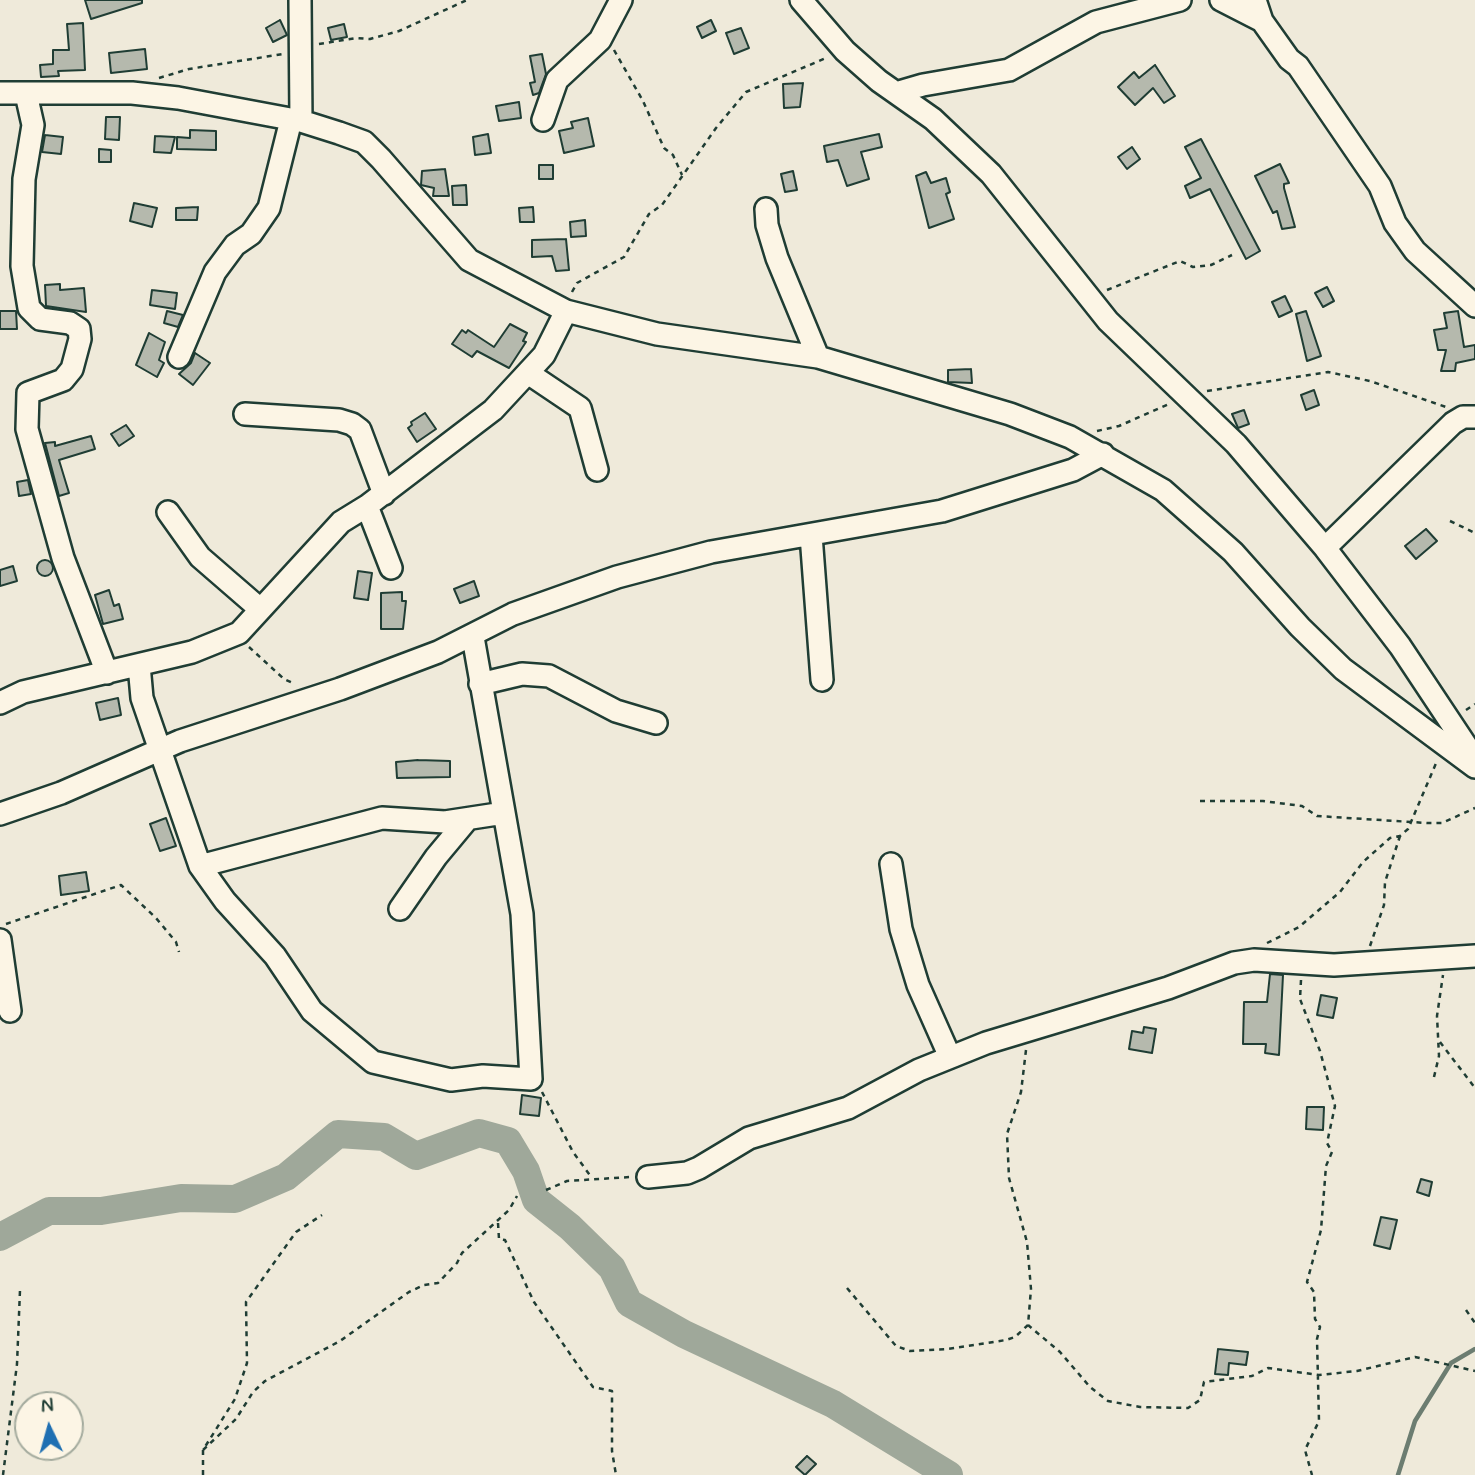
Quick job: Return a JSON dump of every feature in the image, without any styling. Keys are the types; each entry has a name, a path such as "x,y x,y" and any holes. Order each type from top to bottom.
{"street":[{"path":"179,357 215,272 234,245 251,234 269,208 296,121 300,0"},
{"path":"542,120 557,80 600,40 621,0"},
{"path":"801,0 845,51 879,81 899,92 960,143 991,174 1083,292 1236,444 1325,548 1400,646 1475,759"},
{"path":"899,92 1009,70 1096,22 1181,0"},
{"path":"1221,0 1262,21"},
{"path":"1255,0 1262,21 1289,59 1298,66 1380,186 1395,223 1415,251 1475,306"},
{"path":"0,93 132,93 178,98 296,121 363,142 469,260 566,311 657,334 818,357 1010,414 1070,437 1103,454 1172,498 1233,552 1300,627 1343,669 1475,767"},
{"path":"26,94 33,125 23,204 22,266 29,308 40,318 70,323 79,329 80,339 72,369 63,380 28,393 27,429 63,558 107,673"},
{"path":"766,209 767,225 776,258 818,357"},
{"path":"0,704 23,692 192,652 239,633 341,522 376,500 493,410 544,355 566,311"},
{"path":"528,373 580,408 597,470"},
{"path":"245,414 340,420 360,430 391,568"},
{"path":"1325,548 1453,423 1469,417"},
{"path":"0,814 50,797 160,750 320,695 473,637 513,614 617,577 710,552 942,511 1073,470 1103,454"},
{"path":"168,512 200,557 260,609"},
{"path":"811,535 822,680"},
{"path":"139,665 142,698 200,866 226,901 275,956 312,1012 373,1062 451,1080 483,1076 531,1079 522,914 473,637"},
{"path":"480,684 522,674 549,676 616,711 656,723"},
{"path":"200,866 382,818 466,821 503,813"},
{"path":"400,909 436,857 466,821"},
{"path":"891,864 901,929 914,974 950,1057"},
{"path":"0,940 10,1011"},
{"path":"648,1177 687,1173 750,1138 848,1108 950,1057 1168,988 1212,969 1254,960 1334,965 1475,957"}],"path":[{"path":"604,32 643,101 664,148 673,155 682,175"},
{"path":"566,311 567,300 577,283 624,257 649,214 662,205 716,128 746,92 845,51"},
{"path":"1083,292 1110,289 1180,261 1194,267 1211,265 1232,255"},
{"path":"1070,437 1119,426 1157,411 1183,394 1328,372 1370,381 1469,417"},
{"path":"1450,521 1475,533"},
{"path":"239,633 251,650 284,679 320,695"},
{"path":"1369,963 1373,931 1384,905 1385,882 1400,836 1413,821 1432,768 1446,746"},
{"path":"1200,801 1263,801 1301,806 1317,816 1441,823 1475,808"},
{"path":"1254,960 1260,946 1299,927 1340,892 1372,854 1390,838 1400,836"},
{"path":"0,926 121,885 156,918 176,942 179,952"},
{"path":"1434,1077 1440,1042 1437,1016 1446,958"},
{"path":"1302,962 1300,999 1320,1051 1335,1106 1327,1143 1332,1152 1326,1166 1321,1230 1307,1282 1314,1292 1315,1318 1320,1326 1317,1339 1319,1421 1305,1450 1312,1475"},
{"path":"848,1288 896,1346 910,1351 1006,1340 1015,1337 1028,1325 1031,1289 1027,1242 1009,1178 1007,1134 1021,1092 1030,1030"},
{"path":"1440,1042 1475,1088"},
{"path":"531,1079 548,1100 573,1152 592,1178"},
{"path":"545,1190 567,1181 648,1177"},
{"path":"203,1450 236,1419 253,1392 265,1381 340,1341 409,1292 424,1284 438,1283 457,1263 462,1253 498,1221 517,1196"},
{"path":"203,1475 203,1450 235,1399 243,1377 249,1350 246,1302 296,1232 322,1214"},
{"path":"498,1221 499,1238 505,1240 534,1302 593,1387 612,1391 612,1451 616,1475"},
{"path":"3,1475 18,1364 20,1290"},
{"path":"1466,1310 1475,1322"},
{"path":"1028,1325 1060,1352 1090,1387 1108,1401 1153,1408 1188,1408 1200,1399 1204,1382 1252,1376 1268,1368 1319,1375 1357,1371 1415,1357 1475,1371"}],"building":[{"path":"85,0 142,0 142,3 91,19"},
{"path":"280,20 287,35 273,42 266,28"},
{"path":"711,20 716,31 702,38 697,27"},
{"path":"83,23 85,70 58,71 59,76 41,77 40,65 53,64 53,50 69,50 67,24"},
{"path":"344,24 347,37 331,40 328,28"},
{"path":"741,28 749,48 734,54 726,33"},
{"path":"145,49 147,69 111,73 109,53"},
{"path":"542,54 546,74 539,93 533,95 530,83 535,82 530,56"},
{"path":"1155,65 1175,96 1164,103 1153,88 1135,105 1118,87 1134,72 1139,78"},
{"path":"803,83 800,107 784,108 783,84"},
{"path":"519,102 521,118 499,121 496,106"},
{"path":"106,117 120,117 119,140 105,139"},
{"path":"588,118 594,146 564,153 559,131 573,128 571,122"},
{"path":"190,130 216,131 216,150 177,149 177,137 190,138"},
{"path":"488,134 491,153 475,155 473,137"},
{"path":"879,134 882,147 861,152 869,179 847,186 838,160 827,162 824,146"},
{"path":"45,135 63,137 61,154 42,152"},
{"path":"155,136 175,137 171,153 154,152"},
{"path":"1201,139 1260,251 1246,259 1210,189 1190,198 1185,186 1201,178 1185,147"},
{"path":"1132,147 1140,159 1127,169 1118,157"},
{"path":"99,149 111,150 111,162 99,162"},
{"path":"1280,164 1289,183 1284,184 1284,188 1295,227 1282,229 1277,211 1273,213 1255,176"},
{"path":"539,165 553,165 553,179 539,179"},
{"path":"445,169 449,196 433,196 434,188 421,185 422,171"},
{"path":"793,171 797,190 785,192 781,174"},
{"path":"926,172 931,183 946,178 950,192 946,194 954,219 929,228 916,176"},
{"path":"466,185 467,205 453,205 452,186"},
{"path":"134,203 157,208 152,227 130,221"},
{"path":"198,207 197,220 176,220 176,208"},
{"path":"533,207 534,222 520,222 519,208"},
{"path":"585,220 586,236 571,237 570,222"},
{"path":"566,239 569,270 556,271 552,256 532,257 532,240"},
{"path":"60,284 60,290 84,288 86,312 46,306 45,285"},
{"path":"1327,287 1334,301 1323,307 1315,293"},
{"path":"152,290 177,293 175,309 150,305"},
{"path":"1285,296 1292,311 1279,317 1272,302"},
{"path":"0,311 16,311 17,329 0,329"},
{"path":"167,311 183,315 178,327 164,323"},
{"path":"1306,311 1321,356 1307,361 1296,314"},
{"path":"1458,311 1464,347 1475,345 1475,359 1456,363 1455,371 1441,371 1446,350 1438,350 1434,330 1447,328 1444,313"},
{"path":"510,324 527,333 523,341 526,342 509,368 477,351 472,357 452,344 462,330 466,333 468,330 494,347"},
{"path":"149,333 165,342 159,360 164,363 157,377 136,365"},
{"path":"195,353 210,363 193,385 179,374 191,363"},
{"path":"971,369 972,383 948,382 948,370"},
{"path":"1314,390 1319,405 1306,410 1301,395"},
{"path":"1244,410 1249,424 1238,428 1232,414"},
{"path":"425,413 436,429 417,442 408,428 412,425 411,422"},
{"path":"126,425 134,436 119,446 111,434"},
{"path":"91,436 95,449 59,460 69,493 59,496 45,443 55,442 55,446"},
{"path":"28,480 31,494 19,496 17,482"},
{"path":"1426,529 1437,541 1416,559 1405,546"},
{"path":"45,560 51,562 51,574 45,576 39,574 37,568 39,562"},
{"path":"13,566 17,581 0,586 0,570"},
{"path":"358,571 372,573 368,600 354,598"},
{"path":"474,581 479,596 460,603 454,589"},
{"path":"109,590 114,606 119,604 123,619 103,624 95,595"},
{"path":"402,592 402,601 406,601 403,629 381,629 381,593"},
{"path":"118,698 121,715 100,720 96,703"},
{"path":"450,761 450,777 397,778 396,762"},
{"path":"166,818 176,846 160,851 150,824"},
{"path":"86,872 89,891 61,895 59,876"},
{"path":"1270,974 1283,975 1279,1055 1265,1053 1266,1044 1243,1044 1244,1002 1267,1002"},
{"path":"1321,995 1337,998 1333,1018 1317,1015"},
{"path":"1144,1027 1156,1029 1152,1053 1129,1049 1132,1031 1143,1033"},
{"path":"522,1095 541,1098 539,1116 520,1114"},
{"path":"1307,1107 1324,1107 1323,1130 1306,1129"},
{"path":"1421,1179 1432,1182 1429,1196 1417,1192"},
{"path":"1381,1217 1397,1220 1390,1249 1374,1245"},
{"path":"1218,1349 1248,1352 1246,1365 1229,1363 1228,1375 1215,1374"},
{"path":"807,1456 816,1464 805,1475 796,1467"}],"waterway":[{"path":"0,1237 49,1211 101,1211 181,1198 235,1199 286,1177 338,1134 384,1137 416,1156 479,1133 508,1141 526,1171 536,1200 570,1227 612,1268 629,1303 684,1334 833,1404 949,1475"},
{"path":"1398,1475 1415,1421 1451,1363 1475,1349"}]}
